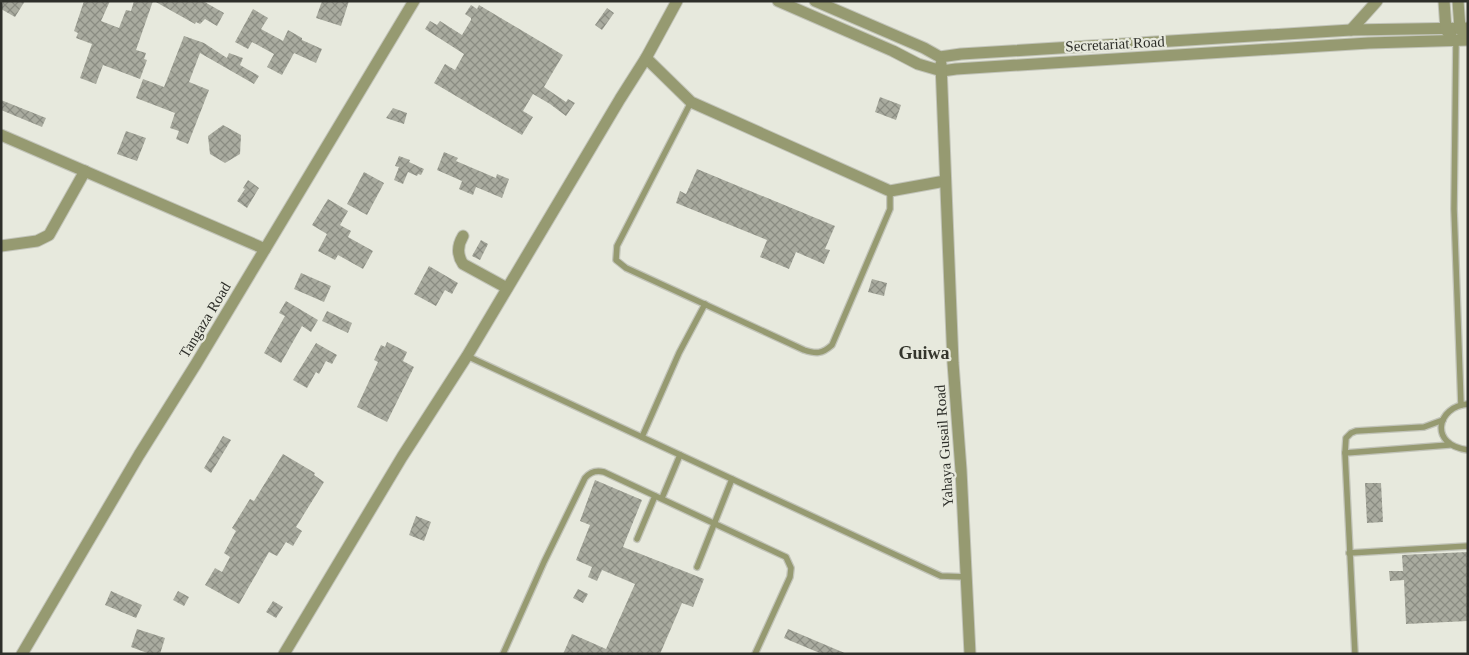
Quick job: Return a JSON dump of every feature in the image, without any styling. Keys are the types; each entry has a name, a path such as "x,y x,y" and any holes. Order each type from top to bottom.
{"street":[{"name":"Tangaza Road","path":"22,654 414,1"},
{"path":"284,654 402,457 467,356 646,58 677,1"},
{"name":"Secretariat Road","path":"778,1 893,51 918,64 942,71 1369,43 1456,41 1466,34"},
{"path":"815,1 924,48 940,57"},
{"path":"1351,30 1377,1"},
{"path":"1444,1 1446,30 1456,41"},
{"path":"1458,1 1466,34"},
{"name":"Secretariat Road","path":"940,57 961,54 1351,30 1446,30 1466,34"},
{"name":"Yahaya Gusail Road","path":"940,57 952,363 961,470 970,654"},
{"path":"646,58 691,102 890,191 945,181"},
{"path":"1,135 265,249"},
{"path":"1,246 37,240 49,234 85,171"},
{"path":"463,236 458,250 459,259 464,264 507,288"}],"lane":[{"path":"1449,445 1442,435 1441,426 1443,420 1454,408 1464,404 1454,209 1456,41"},
{"path":"691,102 617,246 616,260 626,268 804,350 815,354 824,352 832,345 890,209 890,191"},
{"path":"642,437 679,353 705,304"},
{"path":"467,356 941,576 967,577"},
{"path":"1355,654 1349,553 1346,438 1356,431 1424,427 1443,420"},
{"path":"1345,453 1449,445 1468,450"},
{"path":"662,498 680,455"},
{"path":"503,654 544,562 587,475 597,471 604,472 783,554 790,563 790,576 755,654"},
{"path":"697,567 732,479"},
{"path":"637,539 655,496"},
{"path":"1349,553 1468,546"}],"building":[{"path":"3,1 25,1 15,17 1,9"},
{"path":"84,1 110,1 101,21 119,28 126,10 131,11 134,1 153,1 136,50 146,53 144,59 147,60 140,79 103,65 96,84 80,78 92,44 76,38 78,33 74,31"},
{"path":"154,1 203,1 224,13 217,26 205,19 200,24 196,22 195,24"},
{"path":"322,1 349,1 341,26 316,18"},
{"path":"471,5 477,9 479,5 563,55 544,87 566,102 568,99 575,103 566,116 533,94 523,111 533,117 522,135 434,83 445,64 455,70 464,54 425,29 430,21 437,25 440,21 462,35 471,20 465,14"},
{"path":"607,8 614,13 602,30 595,25"},
{"path":"253,9 268,18 261,29 283,41 288,30 302,38 302,40 322,49 316,63 294,53 282,75 267,67 274,54 252,42 248,49 235,42"},
{"path":"184,36 204,43 227,58 229,53 243,58 240,65 259,76 254,84 200,53 189,82 209,90 188,144 176,139 179,131 170,128 175,113 136,98 143,79 164,87"},
{"path":"880,97 901,105 896,120 875,112"},
{"path":"1,100 46,118 42,127 1,110"},
{"path":"393,108 407,113 404,124 386,118"},
{"path":"223,125 241,135 240,154 225,163 210,154 208,136"},
{"path":"126,131 146,138 137,161 117,154"},
{"path":"444,152 458,158 456,161 496,178 497,174 509,179 502,198 476,187 473,195 459,189 462,181 437,170"},
{"path":"399,156 410,160 409,162 424,169 421,175 418,174 417,176 408,172 403,184 394,180 399,167 395,166"},
{"path":"697,169 835,226 825,249 830,250 824,264 796,252 789,269 760,257 767,240 676,203 680,191 686,194"},
{"path":"364,172 384,183 367,215 347,204"},
{"path":"248,180 259,188 247,208 237,201 245,189 243,188"},
{"path":"328,199 348,211 340,225 351,231 348,237 373,251 363,269 338,255 335,260 318,251 327,234 312,225"},
{"path":"481,240 488,244 480,260 472,256"},
{"path":"429,266 458,283 452,294 445,290 436,306 414,294"},
{"path":"301,273 331,286 324,302 294,289"},
{"path":"872,279 887,283 884,296 868,292"},
{"path":"286,301 318,320 311,332 302,326 281,363 264,353 285,316 279,313"},
{"path":"327,311 352,323 348,333 322,321"},
{"path":"387,342 407,352 403,361 414,367 387,422 357,407 378,362 374,360 381,345 385,347"},
{"path":"316,343 337,355 332,364 326,361 319,374 316,372 307,388 293,380"},
{"path":"223,436 231,440 211,473 204,468"},
{"path":"283,454 315,473 314,475 324,482 296,527 302,531 293,546 286,542 277,556 269,552 239,604 205,585 215,568 222,572 230,557 224,553 236,531 232,528 250,499 254,501"},
{"path":"595,480 642,500 623,547 704,579 693,607 682,603 660,654 563,654 572,634 606,649 635,584 602,570 597,581 588,577 592,567 576,560 590,525 580,521"},
{"path":"1365,483 1381,483 1383,522 1367,523"},
{"path":"416,516 431,522 424,541 409,535"},
{"path":"1468,552 1468,621 1406,624 1404,580 1390,581 1389,571 1403,571 1402,555"},
{"path":"578,589 588,594 583,603 573,598"},
{"path":"111,591 142,605 136,618 105,605"},
{"path":"178,591 189,597 184,606 173,600"},
{"path":"273,601 283,607 276,618 266,612"},
{"path":"137,629 165,638 160,654 150,654 131,647"},
{"path":"788,629 847,654 822,654 784,638"}],"district":[{"name":"Guiwa","path":"924,353"}]}
